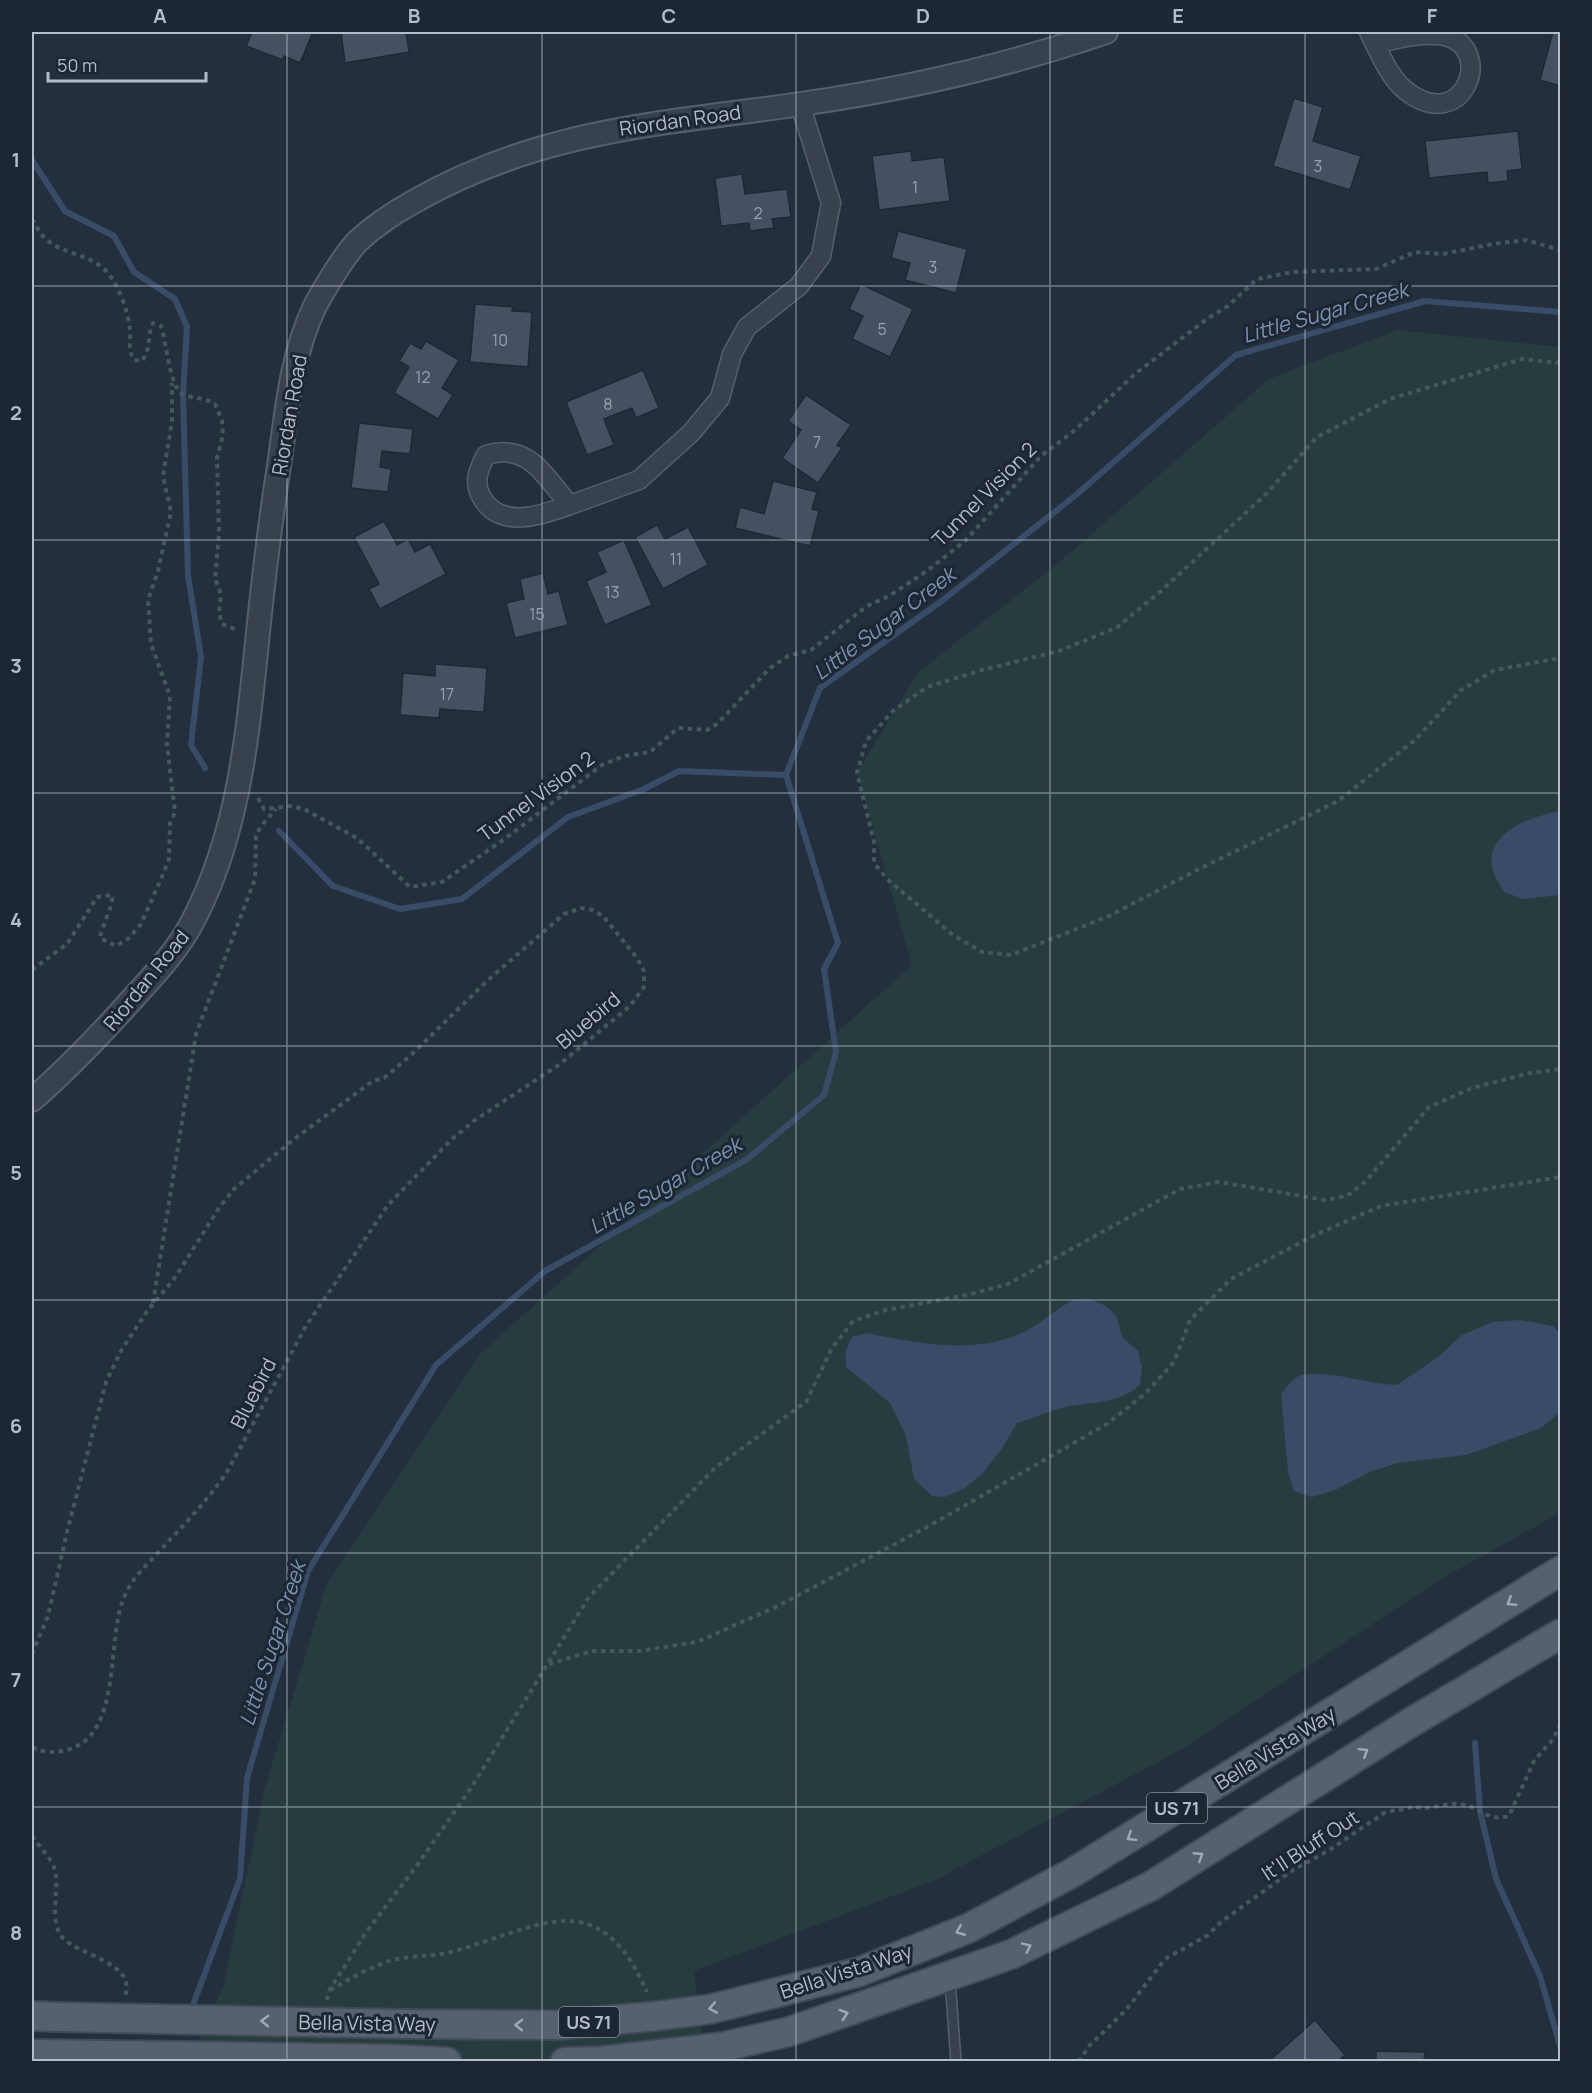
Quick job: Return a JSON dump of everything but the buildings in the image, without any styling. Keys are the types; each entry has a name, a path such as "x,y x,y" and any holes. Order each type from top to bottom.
{"main road":[{"name":"Bella Vista Way","path":"45,2017 558,2025 711,2009 859,1972 969,1928 1072,1873 1560,1571"},
{"name":"Bella Vista Way","path":"565,2061 601,2061 722,2047 789,2032 1012,1954 1151,1886 1400,1729 1560,1634"},
{"name":"Bella Vista Way","path":"32,2054 447,2061"}],"street":[{"name":"Riordan Road","path":"32,1100 83,1055 162,966 194,922 221,854 236,806 248,734 267,550 293,369 315,306 356,243 411,203 477,169 570,138 671,120 800,104 945,78 1031,57 1106,32"},
{"path":"1446,36 1463,47 1471,60 1469,80 1461,96 1449,104 1424,101 1406,90 1393,77 1373,38 1446,36"},
{"path":"570,506 534,462 517,453 502,451 486,456 478,471 477,490 487,507 502,517 542,515 570,506 639,480 691,433 720,398 732,354 747,327 799,286 821,256 831,203 800,104"}],"lane":[{"path":"950,1977 956,2061"}],"path":[{"path":"32,219 45,238 60,248 91,258 107,272 126,310 130,333 128,349 134,360 142,361 148,353 153,323 161,326 167,342 172,380 172,421 163,476 171,512 158,571 148,600 151,644 170,696 167,745 175,801 175,812 170,823 169,859 141,924 129,938 116,946 100,938 102,924 113,900 112,895 97,897 67,944 32,970"},
{"name":"Tunnel Vision 2","path":"277,809 291,806 304,809 357,838 410,887 442,882 506,838 602,765 624,756 650,752 678,728 706,730 717,724 770,668 788,656 811,650 867,606 889,596 927,571 966,540 1041,456 1074,431 1135,374 1207,319 1228,306 1257,279 1293,272 1376,269 1415,252 1443,254 1493,243 1526,240 1560,250"},
{"path":"1560,363 1522,359 1390,399 1359,415 1317,437 1266,495 1160,592 1116,628 1059,651 986,669 927,687 893,711 866,741 857,773 874,842 874,863 887,879 953,935 982,952 1011,955 1109,916 1338,801 1416,740 1461,690 1495,670 1560,658"},
{"path":"172,380 174,386 183,394 196,396 215,404 222,420 223,435 217,458 219,533 215,579 220,594 219,612 222,624 226,628 258,634"},
{"path":"32,750 32,773"},
{"path":"257,795 264,809 277,809"},
{"path":"153,1304 196,1034 255,879 256,836 261,826 277,809"},
{"name":"Bluebird","path":"32,1654 48,1616 106,1382 122,1349 153,1304 174,1279 181,1264 234,1189 294,1139 373,1081 384,1078 488,980 564,914 581,908 593,910 603,916 637,958 644,971 644,987 630,1006 560,1064 467,1127 388,1204 306,1326 227,1472 213,1491 148,1563 125,1595 114,1642 110,1689 96,1727 74,1748 50,1752 32,1747"},
{"path":"323,2011 329,1991 367,1931 418,1864 471,1788 589,1598 716,1467 806,1402 832,1348 853,1321 886,1310 967,1295 1008,1284 1180,1189 1220,1182 1325,1200 1347,1196 1366,1181 1429,1107 1472,1088 1530,1073 1560,1069"},
{"path":"549,1664 592,1651 639,1651 698,1642 778,1606 929,1526 1107,1424 1146,1393 1174,1362 1190,1320 1231,1279 1315,1235 1381,1206 1560,1177"},
{"name":"It'll Bluff Out","path":"1079,2061 1088,2047 1126,2010 1166,1959 1208,1935 1221,1922 1293,1870 1328,1851 1384,1813 1394,1810 1403,1812 1414,1806 1422,1808 1452,1804 1472,1807 1490,1818 1509,1816 1534,1761 1553,1739 1560,1725"},
{"path":"32,1836 55,1870 56,1926 63,1938 74,1947 109,1963 124,1977 127,1989 123,1999"},
{"path":"329,1991 363,1971 394,1960 449,1953 537,1923 573,1921 605,1931 634,1963 657,2016"}],"green space":[{"path":"1398,330 1560,347 1560,1513 1446,1576 1179,1751 935,1880 694,1971 705,2061 189,2062 223,1987 265,1788 327,1583 480,1354 912,965 857,773 918,672 1055,566 1269,379"}],"water":[{"path":"1560,811 1560,895 1523,899 1504,892 1493,871 1492,857 1495,846 1502,836 1523,822"},
{"path":"1075,1299 1092,1300 1106,1306 1117,1317 1122,1337 1138,1351 1142,1368 1140,1385 1114,1399 1065,1407 1017,1423 1001,1450 982,1474 965,1488 945,1497 932,1496 914,1479 906,1436 890,1403 846,1367 846,1351 852,1337 866,1333 930,1344 972,1345 993,1342 1033,1327"},
{"path":"1520,1320 1553,1326 1560,1333 1560,1412 1541,1428 1466,1455 1397,1463 1370,1472 1335,1490 1312,1497 1294,1491 1288,1472 1281,1394 1296,1378 1302,1375 1325,1374 1397,1385 1438,1357 1462,1335 1493,1322"}],"waterway":[{"path":"32,160 65,211 114,236 134,272 175,299 187,327 183,394 188,575 201,657 191,745 205,768"},
{"name":"Little Sugar Creek","path":"190,2013 240,1879 247,1778 308,1571 436,1365 545,1271 746,1160 824,1095 836,1052 824,969 838,943 786,775 820,688 943,600 1076,495 1236,355 1425,301 1560,312"},
{"path":"279,831 333,886 400,909 462,899 568,817 644,789 679,771 786,775"},
{"path":"1475,1743 1480,1811 1496,1879 1540,1976 1560,2046"}]}
